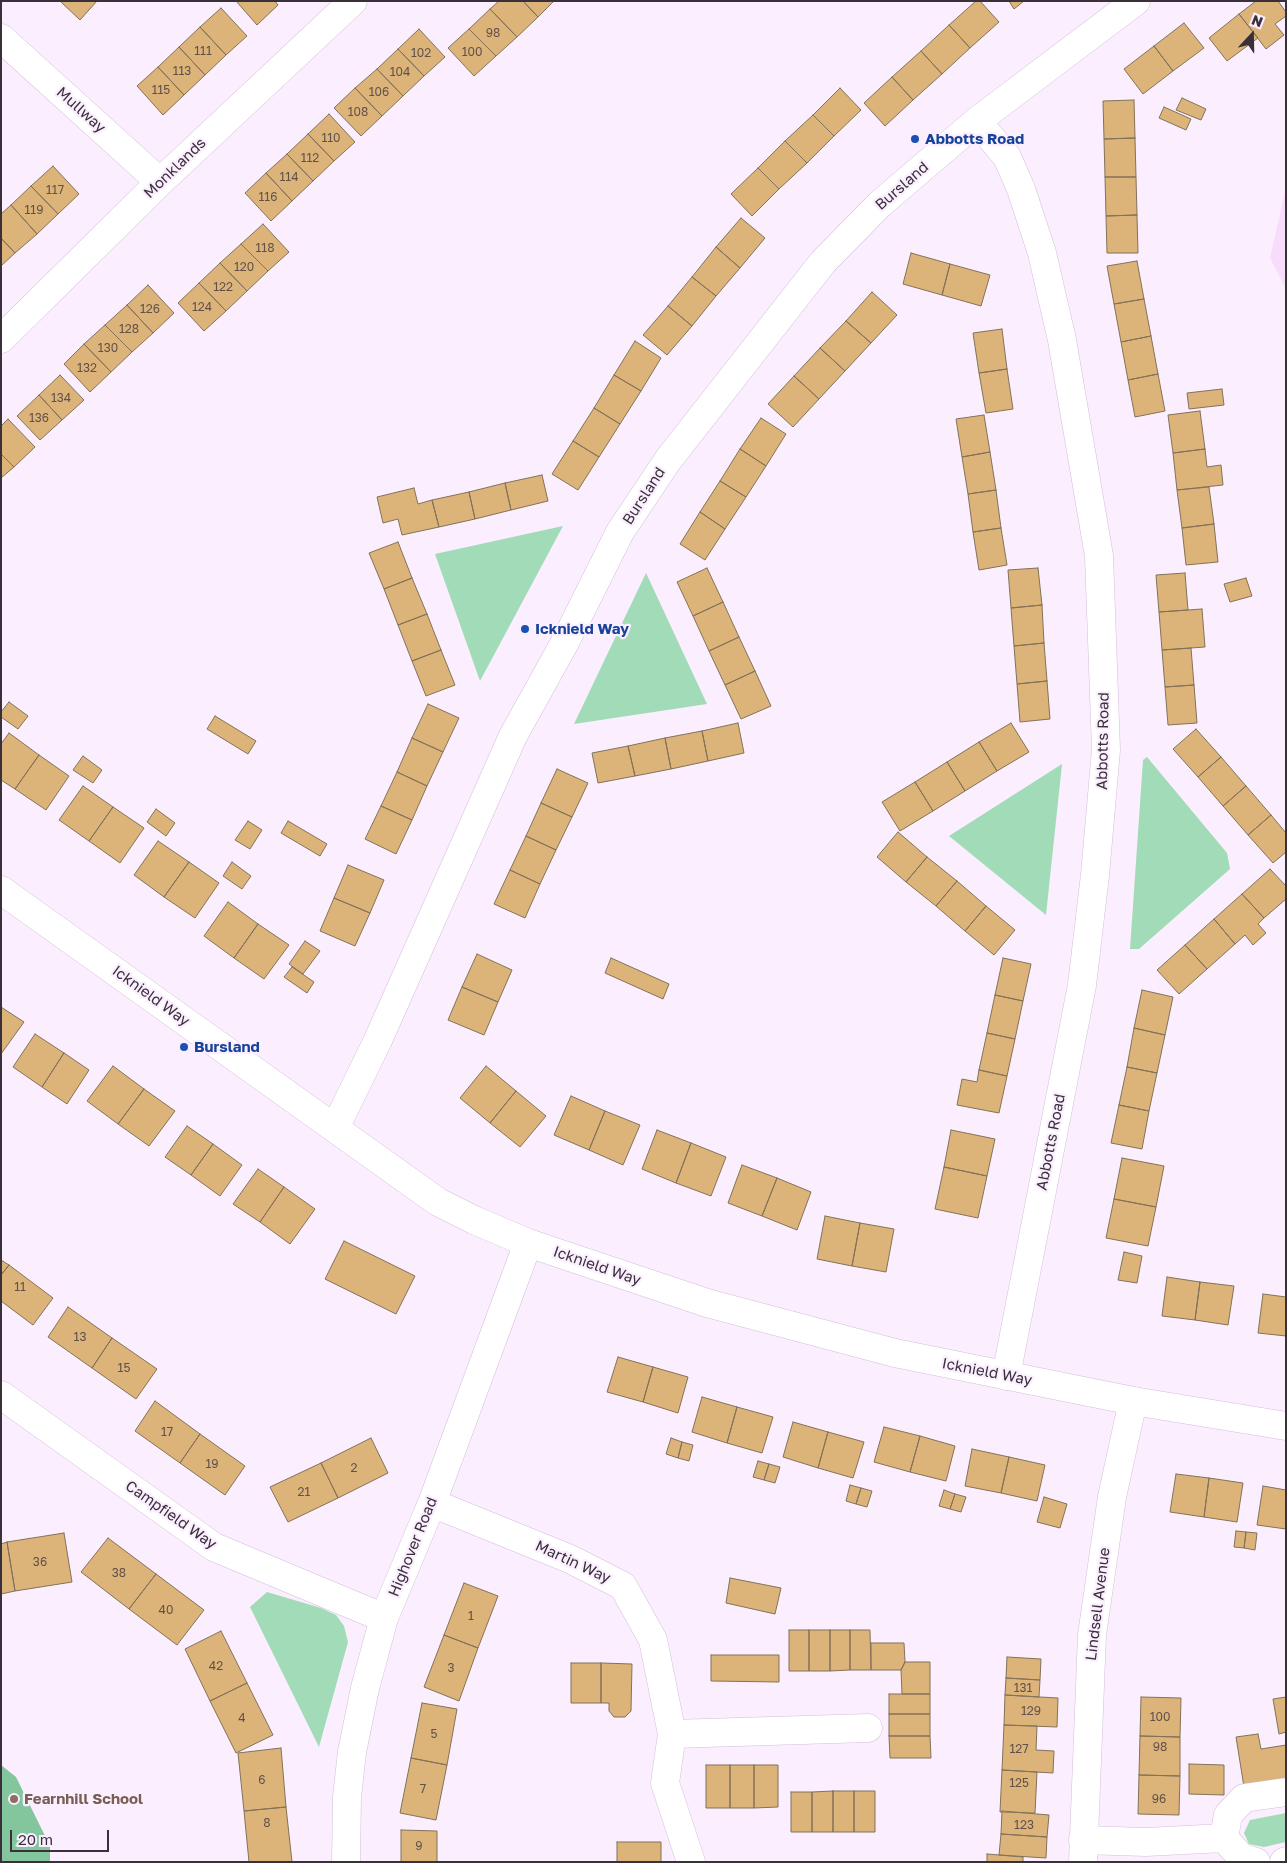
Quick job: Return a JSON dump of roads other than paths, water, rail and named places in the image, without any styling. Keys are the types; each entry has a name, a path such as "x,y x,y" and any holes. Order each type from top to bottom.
{"street":[{"name":"Monklands","path":"1,340 160,182 353,1"},
{"name":"Bursland","path":"335,1128 378,1040 513,736 564,644 620,532 668,460 823,262 880,204 977,121 1136,1"},
{"name":"Mullway","path":"1,38 160,182"},
{"name":"Abbotts Road","path":"977,121 1007,157 1020,189 1042,253 1062,340 1099,556 1106,750 1095,875 1082,985 1006,1376"},
{"name":"Icknield Way","path":"1,890 438,1202 528,1243 734,1311 895,1353 1133,1401 1286,1426"},
{"name":"Highover Road","path":"346,1862 347,1797 352,1752 384,1618 432,1503 528,1243"},
{"name":"Campfield Way","path":"1,1395 214,1548 384,1618"},
{"name":"Lindsell Avenue","path":"1133,1401 1112,1497 1092,1635 1083,1851 1146,1842 1224,1838"},
{"name":"Martin Way","path":"432,1503 570,1558 623,1586 652,1640 672,1734 665,1783 691,1862"},
{"path":"672,1734 868,1728"},
{"path":"1256,1862 1241,1857 1224,1838 1228,1815 1244,1798 1286,1792"}],"place":[{"name":"Abbotts Road","path":"915,139"},
{"name":"Icknield Way","path":"525,629"},
{"name":"Bursland","path":"184,1047"},
{"name":"Fearnhill School","path":"14,1799"}]}
